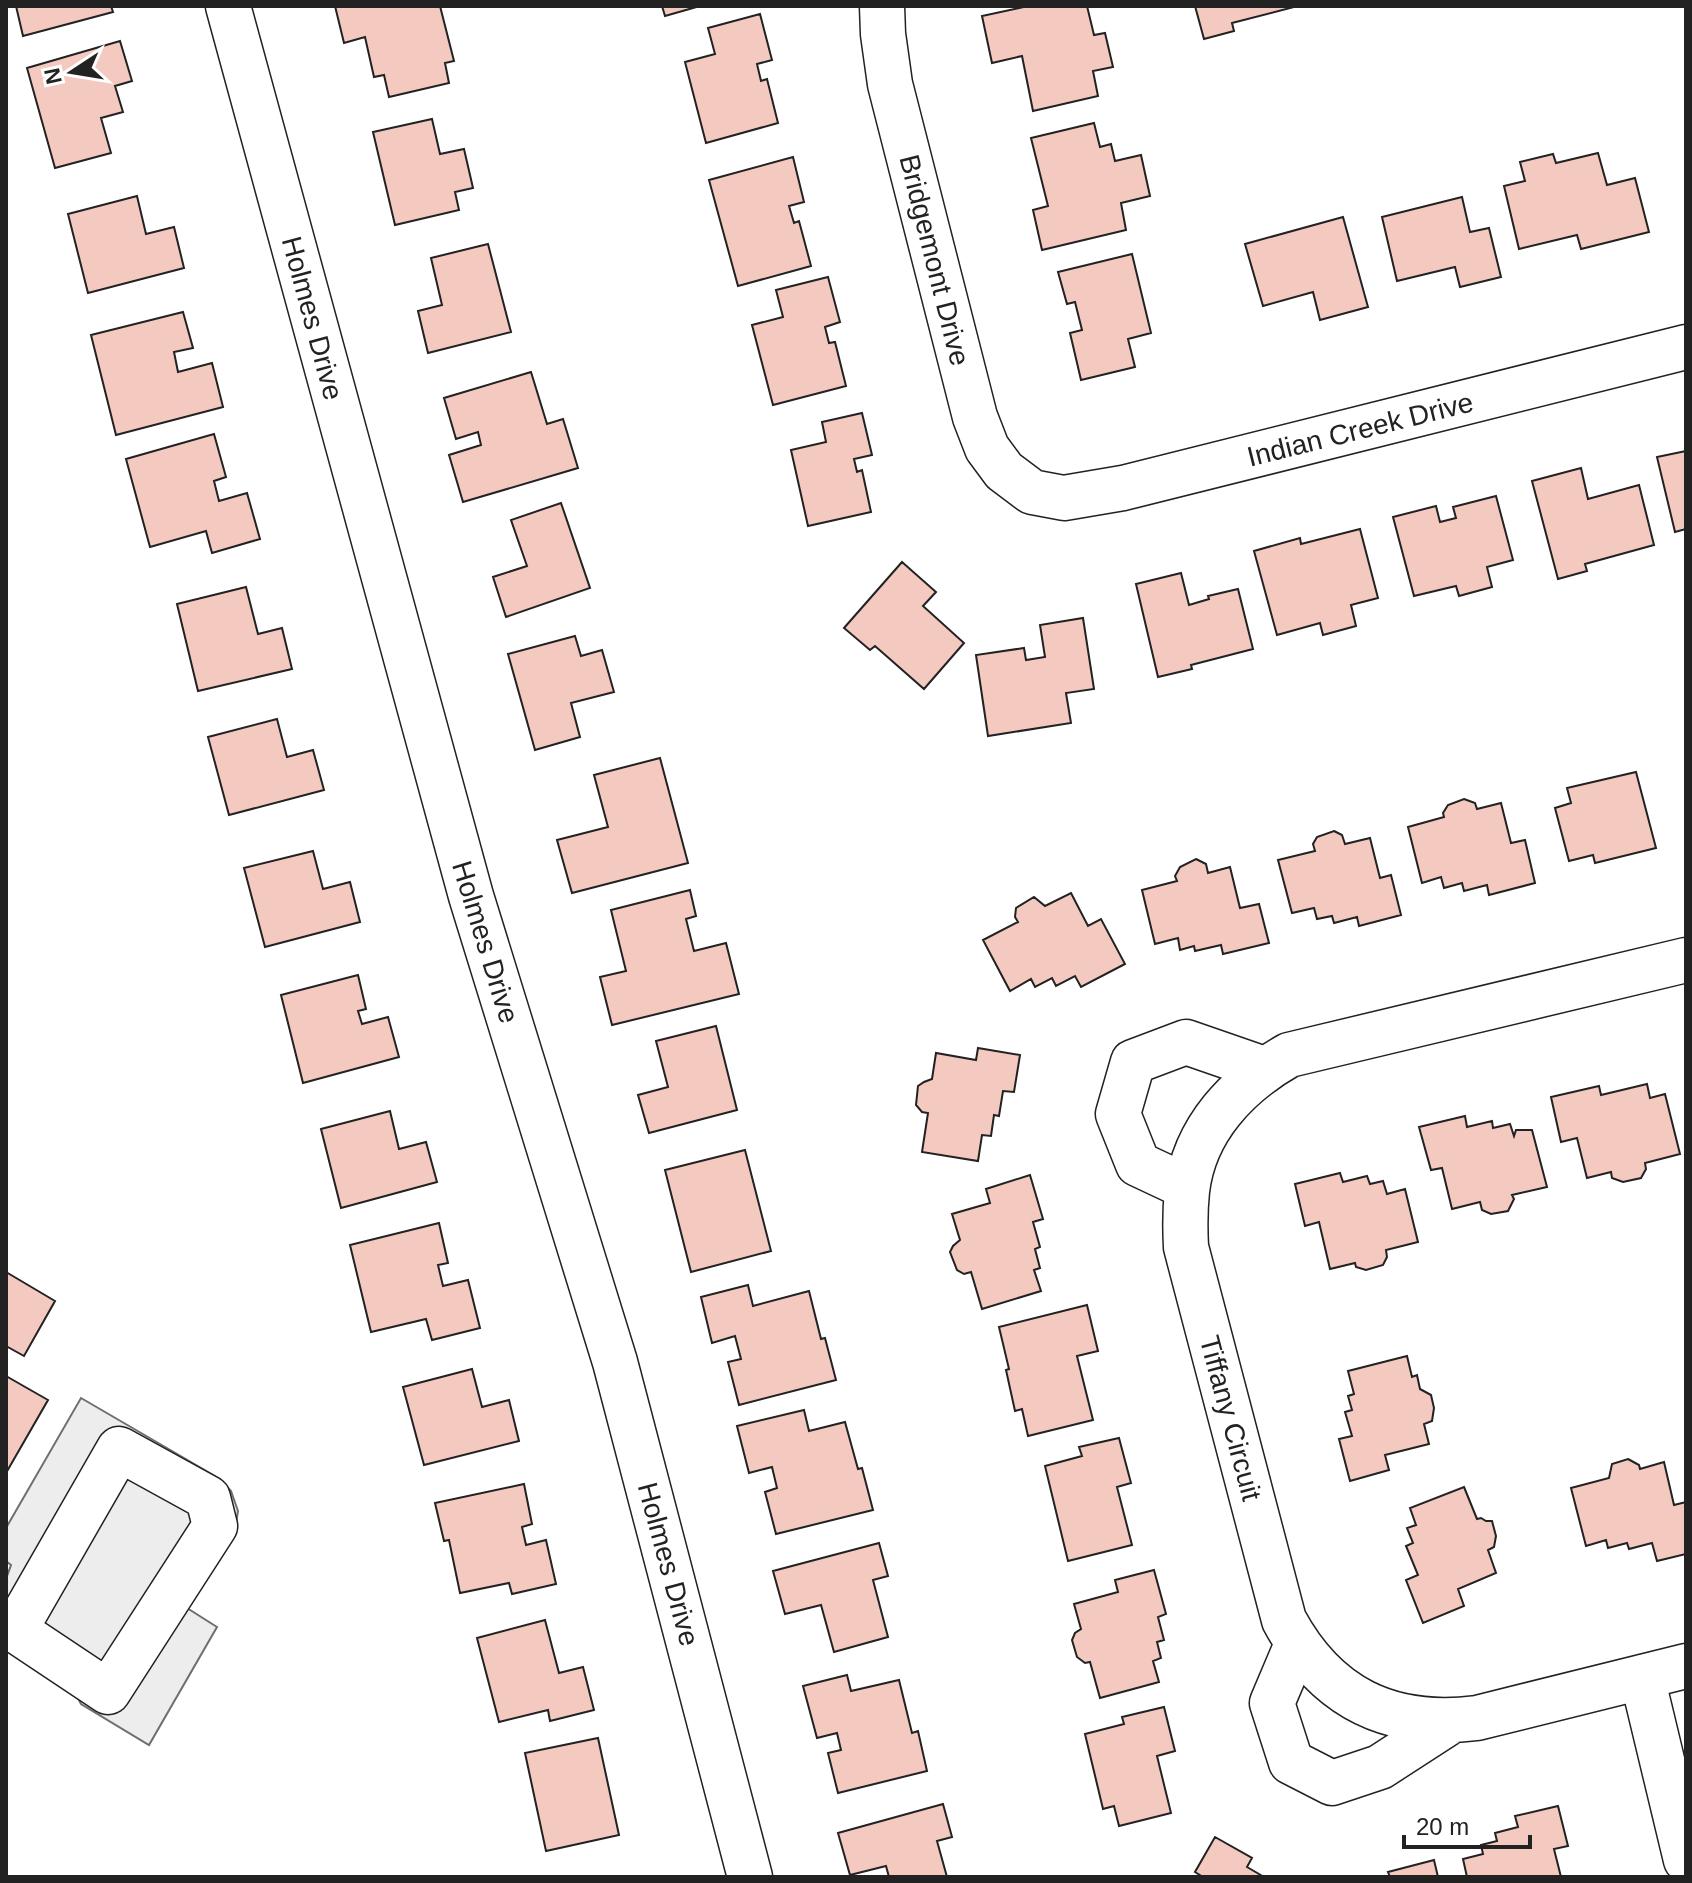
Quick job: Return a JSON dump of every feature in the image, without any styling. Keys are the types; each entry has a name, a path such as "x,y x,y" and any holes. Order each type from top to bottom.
{"street":[{"name":"Holmes Drive","path":"228,6 471,896 615,1362 750,1877"},
{"name":"Bridgemont Drive","path":"882,6 890,84 975,417 987,448 1004,471 1032,492"},
{"name":"Indian Creek Drive","path":"1032,492 1064,498 1123,488 1686,347"},
{"name":"Tiffany Circuit","path":"1686,960 1289,1055 1264,1069 1222,1108 1195,1159 1187,1187 1185,1216 1186,1247 1284,1620 1314,1666 1350,1696 1376,1709 1402,1717 1451,1721 1477,1718 1686,1666"},
{"path":"1187,1187 1138,1164 1118,1114 1133,1062 1186,1042 1264,1069"},
{"path":"119,1449 208,1498 215,1526 108,1692 10,1628 119,1449"},
{"name":"Tiffany Circuit","path":"1297,1644 1272,1703 1291,1762 1332,1783 1380,1767 1451,1721"},
{"path":"1642,1677 1686,1860"}],"shaded area":[{"path":"81,1398 220,1479 231,1491 238,1511 234,1535 187,1608 217,1627 149,1745 81,1704 51,1644 6,1602 6,1579 11,1565 6,1561 6,1528"}],"building":[{"path":"16,6 111,6 113,12 23,36"},
{"path":"335,6 440,6 454,61 445,63 449,83 389,97 384,75 374,77 365,37 344,43"},
{"path":"662,6 700,6 665,16"},
{"path":"1028,6 1087,6 1094,35 1105,33 1113,67 1093,71 1098,96 1033,111 1022,56 992,63 982,16"},
{"path":"1195,6 1294,7 1232,23 1234,31 1204,39"},
{"path":"760,14 772,60 757,64 761,81 767,79 778,123 706,143 685,62 715,54 708,28"},
{"path":"120,41 132,81 115,86 123,112 101,118 111,153 55,168 27,68"},
{"path":"432,119 440,154 464,149 473,188 455,192 459,210 395,225 373,132"},
{"path":"1094,123 1100,147 1111,144 1115,161 1141,155 1150,196 1121,203 1126,230 1042,250 1033,210 1048,206 1031,138"},
{"path":"1598,153 1607,185 1635,178 1649,232 1581,249 1577,235 1519,249 1504,186 1525,181 1520,162 1553,154 1556,163"},
{"path":"793,157 804,202 789,206 794,223 799,221 811,266 738,286 709,180"},
{"path":"137,196 146,234 174,227 184,268 88,293 68,214"},
{"path":"1462,197 1470,232 1489,228 1501,277 1460,287 1455,267 1397,281 1382,217"},
{"path":"1343,217 1368,307 1320,320 1313,292 1263,306 1245,244"},
{"path":"488,244 511,332 428,353 418,311 442,305 431,258"},
{"path":"1132,254 1151,333 1128,339 1135,367 1081,380 1070,333 1082,330 1075,302 1067,304 1058,272"},
{"path":"828,277 840,322 825,327 829,343 835,342 846,386 773,405 752,325 783,317 776,290"},
{"path":"183,312 193,348 174,352 178,372 212,363 223,407 116,435 91,335"},
{"path":"531,372 547,424 563,419 578,468 463,502 449,455 481,445 478,432 456,439 444,398"},
{"path":"862,413 872,455 854,459 857,472 862,470 871,512 808,526 791,450 826,442 822,422"},
{"path":"214,434 226,477 214,481 219,501 247,493 260,539 212,553 206,531 150,547 126,459"},
{"path":"1686,451 1686,529 1675,532 1657,457"},
{"path":"1581,468 1588,499 1639,485 1654,545 1585,564 1587,571 1558,579 1532,481"},
{"path":"1496,496 1513,560 1487,567 1492,587 1459,596 1456,586 1414,596 1393,517 1436,506 1440,522 1456,518 1453,507"},
{"path":"561,503 590,588 506,617 493,577 527,566 511,520"},
{"path":"1360,529 1378,598 1351,605 1356,626 1323,635 1320,623 1277,635 1254,551 1300,538 1301,544"},
{"path":"902,562 936,592 923,606 964,643 924,689 875,646 870,650 844,628"},
{"path":"1181,573 1189,605 1209,599 1208,596 1238,589 1253,649 1158,677 1136,584"},
{"path":"246,587 258,634 282,628 292,669 198,691 177,604"},
{"path":"1083,618 1094,689 1066,693 1071,723 988,736 976,655 1024,648 1026,660 1045,657 1040,625"},
{"path":"575,636 581,656 602,650 614,692 571,703 580,737 535,750 508,654"},
{"path":"277,719 287,757 313,750 324,790 229,815 208,737"},
{"path":"660,758 688,863 572,893 557,840 608,827 594,775"},
{"path":"1636,772 1656,848 1595,863 1593,855 1569,861 1555,808 1571,803 1567,788"},
{"path":"1464,799 1475,803 1477,809 1501,803 1511,843 1525,840 1535,883 1489,895 1487,885 1464,891 1462,883 1444,888 1441,877 1422,883 1408,827 1444,817 1448,805"},
{"path":"1334,831 1342,835 1345,844 1370,838 1380,878 1391,875 1401,915 1359,926 1357,917 1334,923 1332,916 1317,919 1314,908 1292,913 1278,860 1315,851 1313,844 1317,837"},
{"path":"313,851 323,889 350,882 360,922 265,947 244,868"},
{"path":"1196,859 1206,864 1208,873 1230,867 1240,908 1259,904 1269,943 1223,954 1221,945 1195,951 1194,946 1180,950 1178,938 1155,944 1142,890 1177,881 1175,876 1180,867"},
{"path":"690,890 696,916 686,919 694,951 726,943 739,994 612,1025 600,977 626,971 611,910"},
{"path":"1071,893 1088,926 1101,919 1125,964 1081,987 1075,976 1056,986 1052,978 1035,987 1031,979 1010,991 983,940 1018,922 1016,908 1034,897 1045,906"},
{"path":"358,975 366,1009 358,1011 362,1024 388,1017 399,1057 303,1083 281,995"},
{"path":"716,1026 737,1110 649,1133 638,1095 668,1087 656,1041"},
{"path":"978,1048 1020,1055 1014,1092 1003,1091 999,1116 994,1115 991,1136 982,1135 978,1161 922,1152 928,1113 922,1112 916,1105 918,1086 932,1079 936,1053 976,1060"},
{"path":"1647,1084 1650,1098 1665,1094 1680,1154 1645,1163 1646,1169 1641,1178 1623,1182 1612,1178 1611,1172 1587,1178 1577,1138 1561,1142 1551,1097 1599,1086 1601,1095"},
{"path":"390,1111 399,1149 426,1142 437,1182 341,1208 321,1129"},
{"path":"1465,1116 1467,1127 1492,1121 1493,1128 1510,1124 1514,1136 1516,1130 1532,1130 1547,1187 1512,1195 1514,1199 1508,1211 1491,1214 1482,1210 1480,1202 1452,1209 1442,1168 1431,1170 1419,1127"},
{"path":"745,1150 771,1251 691,1272 665,1170"},
{"path":"1340,1173 1343,1182 1367,1176 1370,1184 1383,1181 1387,1194 1405,1189 1418,1242 1386,1250 1383,1265 1366,1270 1356,1267 1355,1263 1330,1269 1319,1222 1305,1226 1295,1184"},
{"path":"1030,1175 1043,1219 1033,1222 1040,1247 1035,1249 1040,1268 1034,1270 1041,1291 982,1309 971,1272 964,1274 957,1270 950,1252 960,1240 952,1214 990,1203 986,1189"},
{"path":"439,1223 448,1263 438,1265 443,1286 468,1280 480,1328 432,1340 426,1319 371,1332 350,1245"},
{"path":"6,1272 55,1301 24,1356 6,1346"},
{"path":"748,1285 753,1306 809,1291 821,1339 825,1338 836,1380 739,1405 728,1362 741,1359 735,1336 712,1343 701,1297"},
{"path":"1087,1305 1098,1351 1077,1356 1093,1420 1028,1436 1022,1409 1015,1411 999,1327"},
{"path":"1407,1356 1412,1377 1417,1375 1420,1389 1431,1395 1434,1408 1432,1421 1424,1424 1429,1444 1385,1455 1389,1470 1350,1481 1339,1439 1352,1436 1345,1412 1352,1410 1348,1396 1354,1394 1348,1371"},
{"path":"472,1369 482,1407 509,1400 519,1441 424,1465 403,1387"},
{"path":"6,1376 48,1400 6,1473"},
{"path":"804,1410 809,1431 845,1422 873,1510 776,1534 765,1492 777,1488 772,1467 749,1473 737,1426"},
{"path":"1119,1438 1131,1483 1117,1487 1132,1545 1068,1561 1045,1466 1082,1456 1079,1447"},
{"path":"1628,1459 1639,1465 1640,1469 1664,1462 1674,1505 1686,1502 1686,1554 1657,1561 1652,1543 1629,1549 1627,1543 1608,1548 1606,1540 1586,1546 1571,1488 1609,1478 1612,1464"},
{"path":"524,1484 532,1524 522,1527 526,1545 546,1540 556,1584 512,1594 509,1583 460,1593 449,1540 444,1541 435,1503"},
{"path":"1464,1487 1477,1519 1492,1521 1496,1536 1494,1547 1488,1550 1496,1573 1458,1589 1464,1606 1423,1623 1406,1580 1418,1575 1406,1546 1413,1543 1407,1528 1416,1525 1410,1508"},
{"path":"879,1543 888,1576 873,1580 888,1637 834,1652 821,1605 785,1614 773,1571"},
{"path":"1154,1570 1166,1614 1158,1617 1164,1640 1157,1642 1161,1658 1153,1661 1159,1682 1100,1698 1090,1662 1085,1663 1077,1657 1072,1640 1081,1629 1074,1604 1118,1592 1115,1580"},
{"path":"545,1620 559,1673 583,1667 594,1710 550,1721 548,1710 499,1722 477,1638"},
{"path":"847,1675 851,1691 899,1680 912,1733 918,1731 927,1771 838,1793 828,1753 841,1750 837,1733 817,1738 803,1686"},
{"path":"1164,1707 1175,1751 1157,1756 1171,1813 1119,1826 1114,1806 1103,1809 1085,1734 1124,1724 1122,1717"},
{"path":"598,1738 619,1835 546,1851 525,1753"},
{"path":"943,1804 952,1837 937,1841 947,1877 889,1877 886,1866 850,1875 838,1833"},
{"path":"1558,1806 1568,1846 1554,1849 1561,1877 1467,1877 1463,1859 1483,1854 1481,1845 1497,1841 1495,1833 1518,1827 1515,1816"},
{"path":"1215,1837 1252,1858 1247,1867 1264,1877 1203,1877 1195,1872"},
{"path":"1434,1860 1438,1877 1390,1877 1388,1872"}]}
